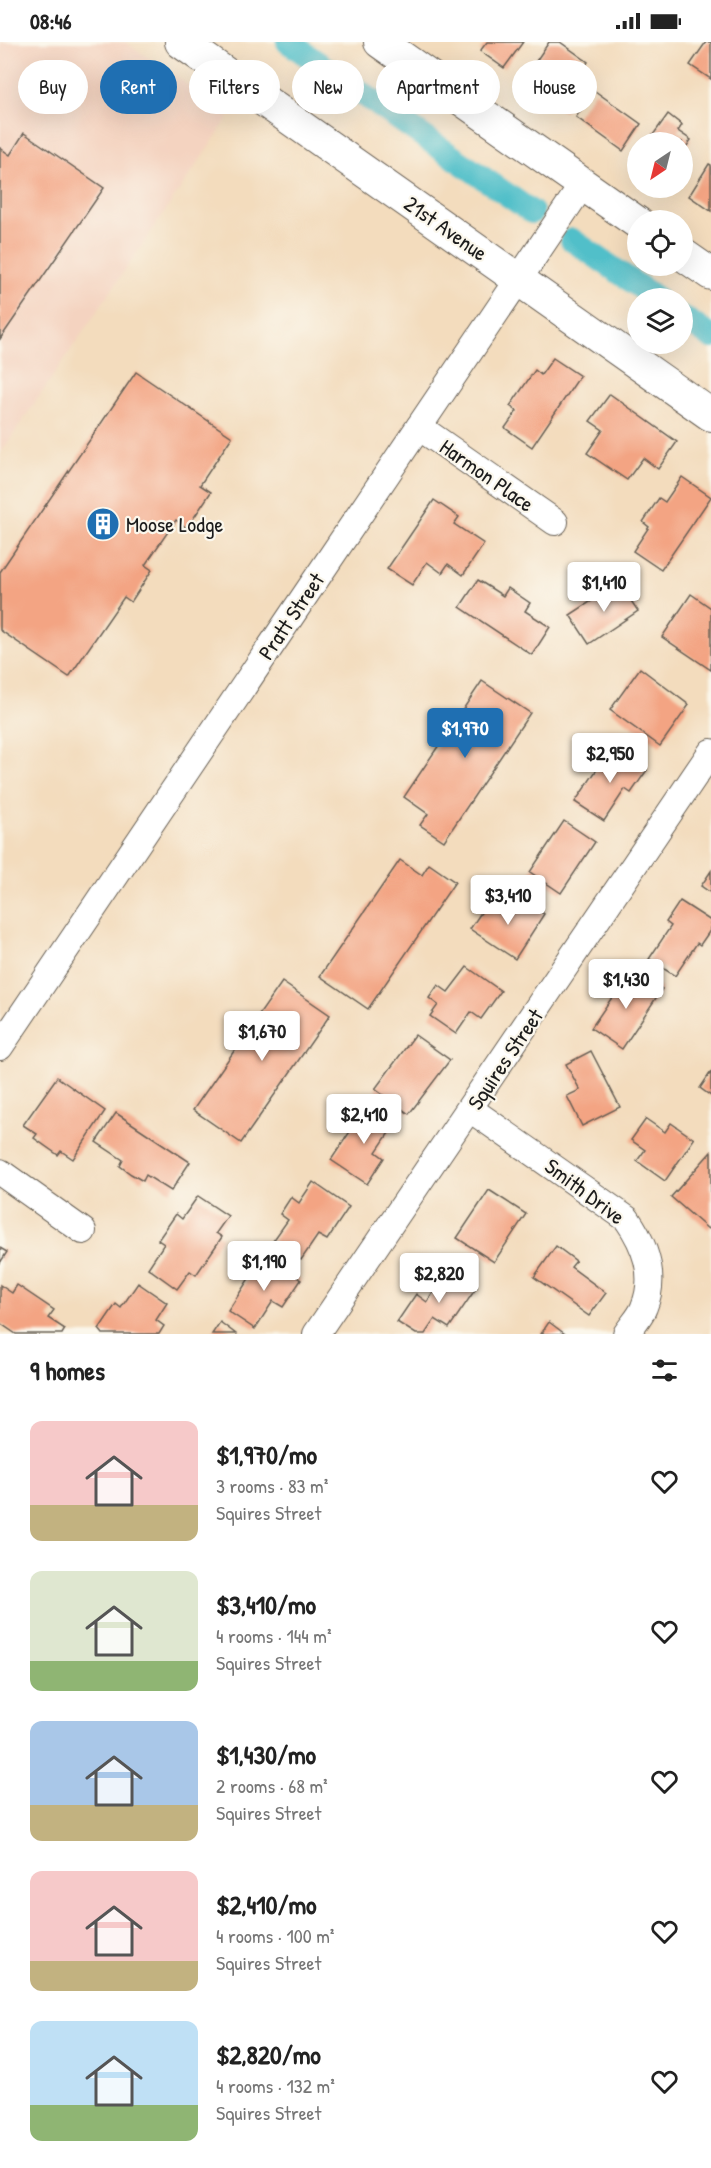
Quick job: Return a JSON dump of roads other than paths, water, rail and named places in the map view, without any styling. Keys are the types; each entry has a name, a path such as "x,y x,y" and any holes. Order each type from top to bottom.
{"street":[{"name":"21st Avenue","path":"181,42 711,415"},
{"path":"380,42 627,215"},
{"name":"Pratt Street","path":"0,1047 583,184"},
{"path":"693,262 711,274"},
{"name":"Harmon Place","path":"419,427 555,522"},
{"name":"Squires Street","path":"316,1334 711,752"},
{"name":"Smith Drive","path":"470,1109 622,1214 641,1240 650,1279 644,1307 626,1334"},
{"path":"0,1172 83,1231"}],"waterway":[{"path":"288,42 532,212"},
{"path":"572,240 642,288"},
{"path":"693,325 711,337"}],"place":[{"name":"Moose Lodge","path":"103,524"}]}
